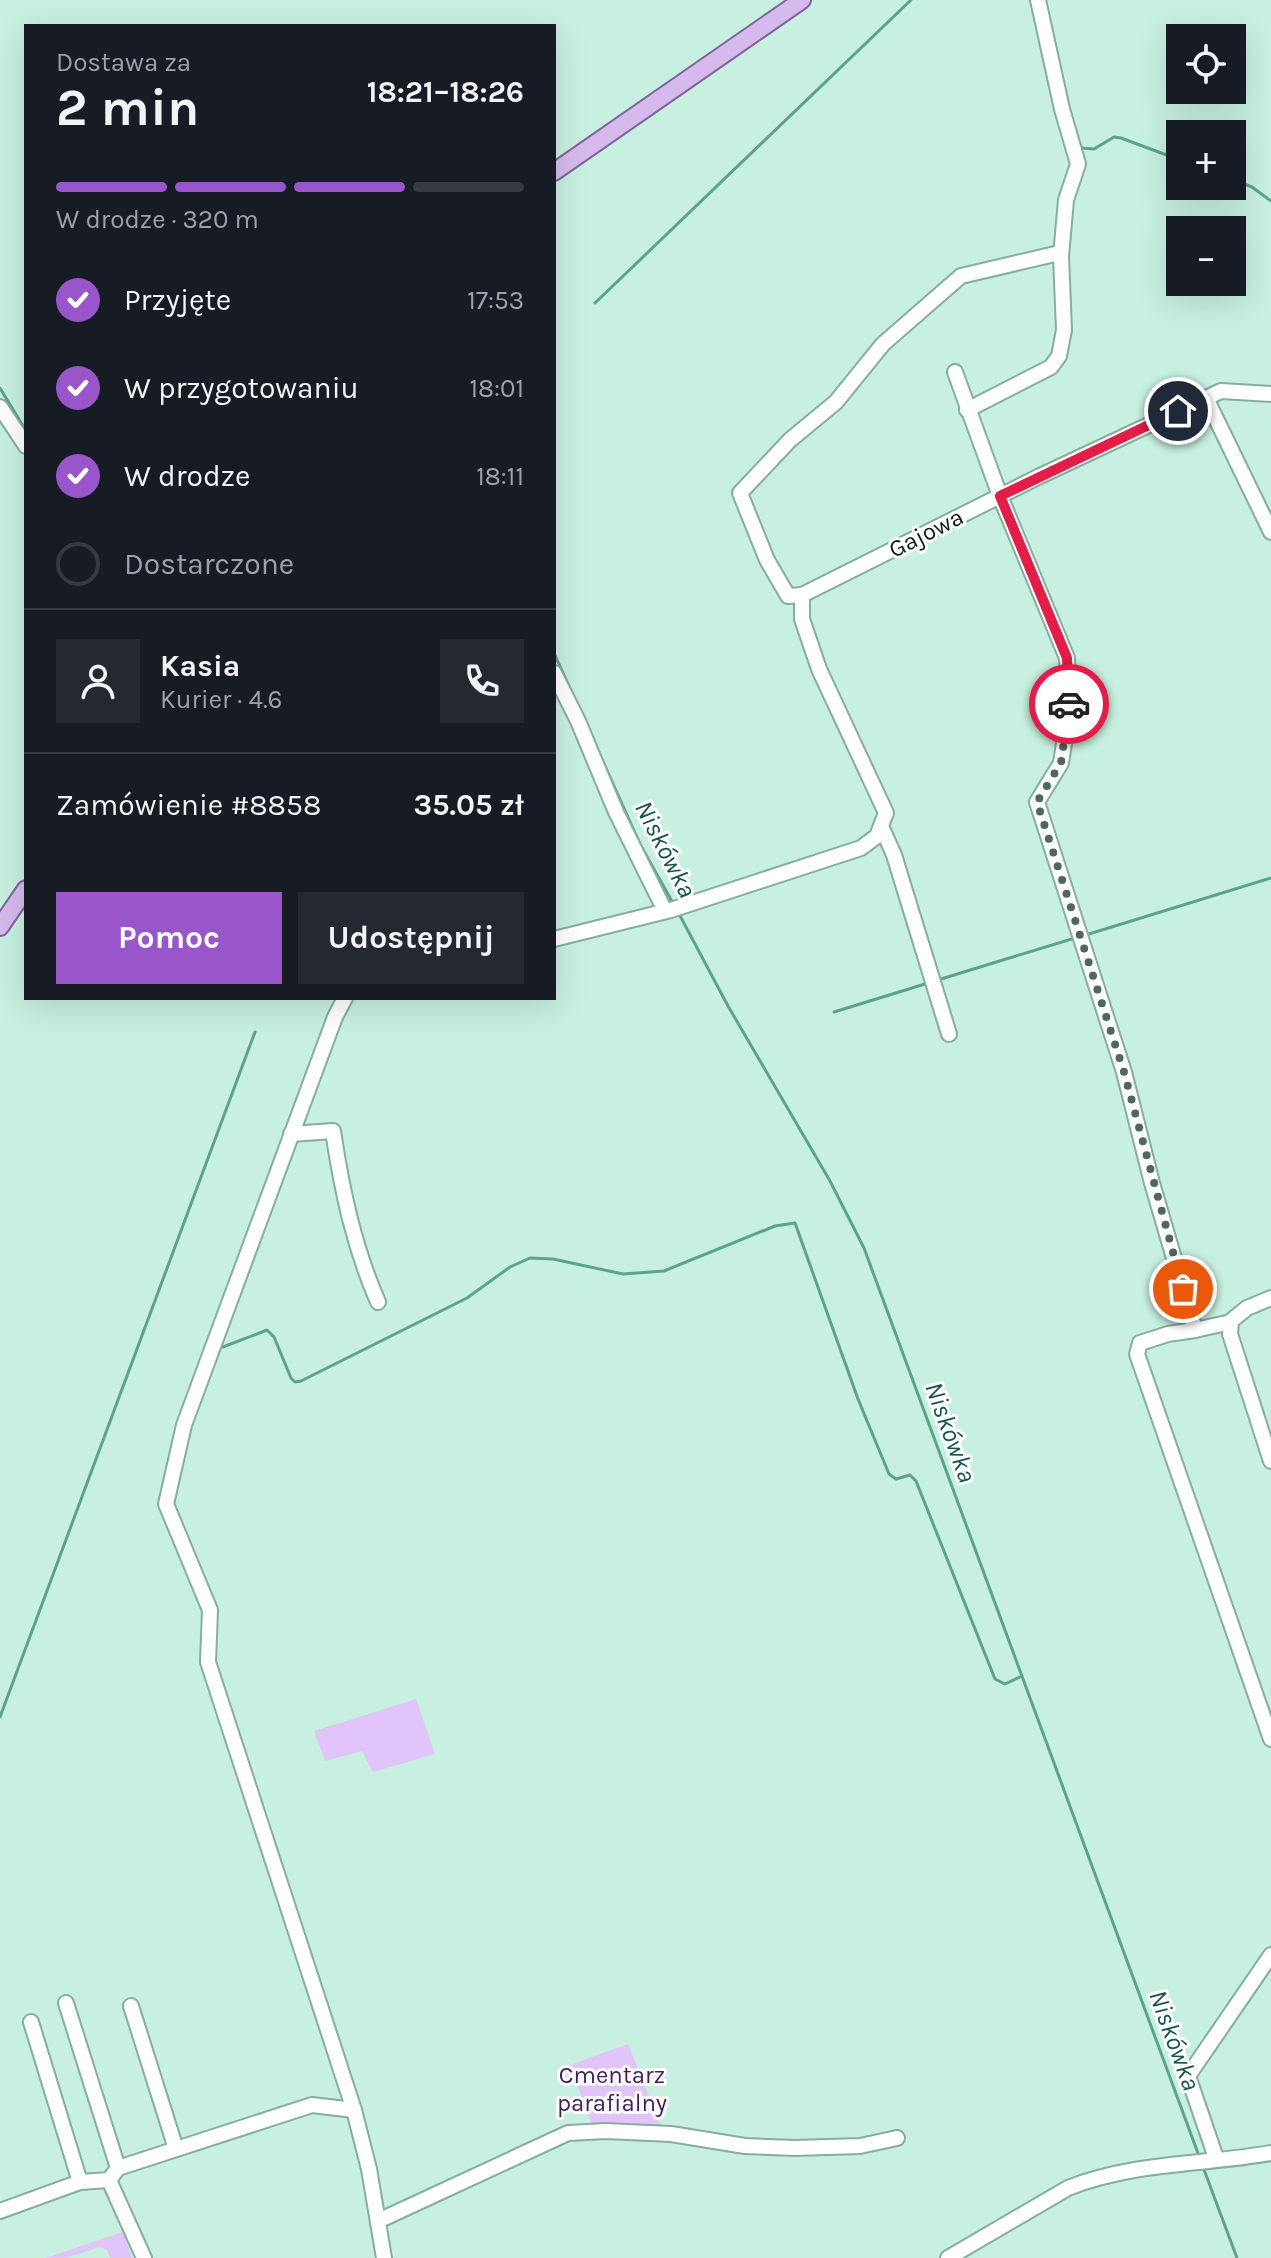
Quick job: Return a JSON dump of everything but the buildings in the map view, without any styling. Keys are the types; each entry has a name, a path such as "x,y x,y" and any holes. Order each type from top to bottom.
{"main road":[{"path":"556,171 802,0"},
{"path":"0,927 24,892"}],"street":[{"path":"967,410 1051,367 1059,356 1064,330 1061,256 1066,200 1078,164 1062,109 1038,0"},
{"path":"556,939 687,905 861,848 877,836 886,813 819,669 802,619 802,595 788,596 767,560 740,493 790,440 836,402 883,344 961,276 1055,254 1061,256"},
{"path":"955,372 1000,496 1067,658 1069,711 1061,763 1037,802 1124,1072 1152,1183 1195,1330"},
{"name":"Gajowa","path":"802,595 1221,391 1271,394"},
{"path":"1206,398 1271,532"},
{"path":"0,407 24,443"},
{"path":"556,677 616,812 668,911"},
{"path":"881,826 894,855 949,1034"},
{"path":"344,1000 184,1425 166,1504 210,1610 208,1662 354,2110 369,2169 384,2258"},
{"path":"291,1134 333,1131 341,1186 360,1259 378,1302"},
{"path":"1271,1298 1247,1308 1231,1322 1168,1334 1140,1343 1137,1354 1271,1739"},
{"path":"1231,1322 1230,1334 1236,1357 1271,1461"},
{"path":"1214,2158 1188,2076 1271,1955"},
{"path":"66,2003 113,2174 144,2258"},
{"path":"131,2006 176,2149"},
{"path":"31,2022 80,2182"},
{"path":"0,2211 312,2105 354,2110"},
{"path":"378,2221 568,2133 671,2134 745,2146 795,2148 860,2146 897,2138"},
{"path":"948,2258 1085,2181 1125,2171 1271,2153"}],"green space":[{"path":"416,1699 435,1754 373,1772 362,1751 325,1761 314,1731"},
{"name":"Cmentarz parafialny","path":"628,2044 663,2131 592,2125 570,2065"},
{"path":"123,2232 132,2258 110,2258 107,2250 100,2247 66,2258 46,2258"}],"waterway":[{"path":"595,303 911,0"},
{"path":"1078,143 1082,148 1094,149 1114,137 1166,155"},
{"path":"1246,185 1271,201"},
{"name":"Niskówka","path":"0,388 24,428"},
{"name":"Niskówka","path":"556,657 641,846 674,905"},
{"path":"1089,934 1271,878"},
{"name":"Niskówka","path":"678,912 728,1006 830,1181 864,1248 1199,2156"},
{"path":"941,979 1075,938"},
{"path":"834,1012 925,984"},
{"path":"0,1717 255,1032"},
{"path":"223,1347 267,1330 274,1337 291,1378 295,1382 301,1381 467,1298 510,1267 530,1258 553,1259 623,1274 664,1271 775,1226 795,1223 858,1399 889,1474 896,1479 910,1475 916,1481 995,1679 1005,1684 1020,1677"},
{"name":"Niskówka","path":"1203,2167 1237,2258"}],"way so far":[{"path":"1069,704 1061,763 1037,802 1124,1072 1183,1289"}],"route":[{"path":"1069,704 1067,658 1058,630 1000,496 1178,411"}]}
